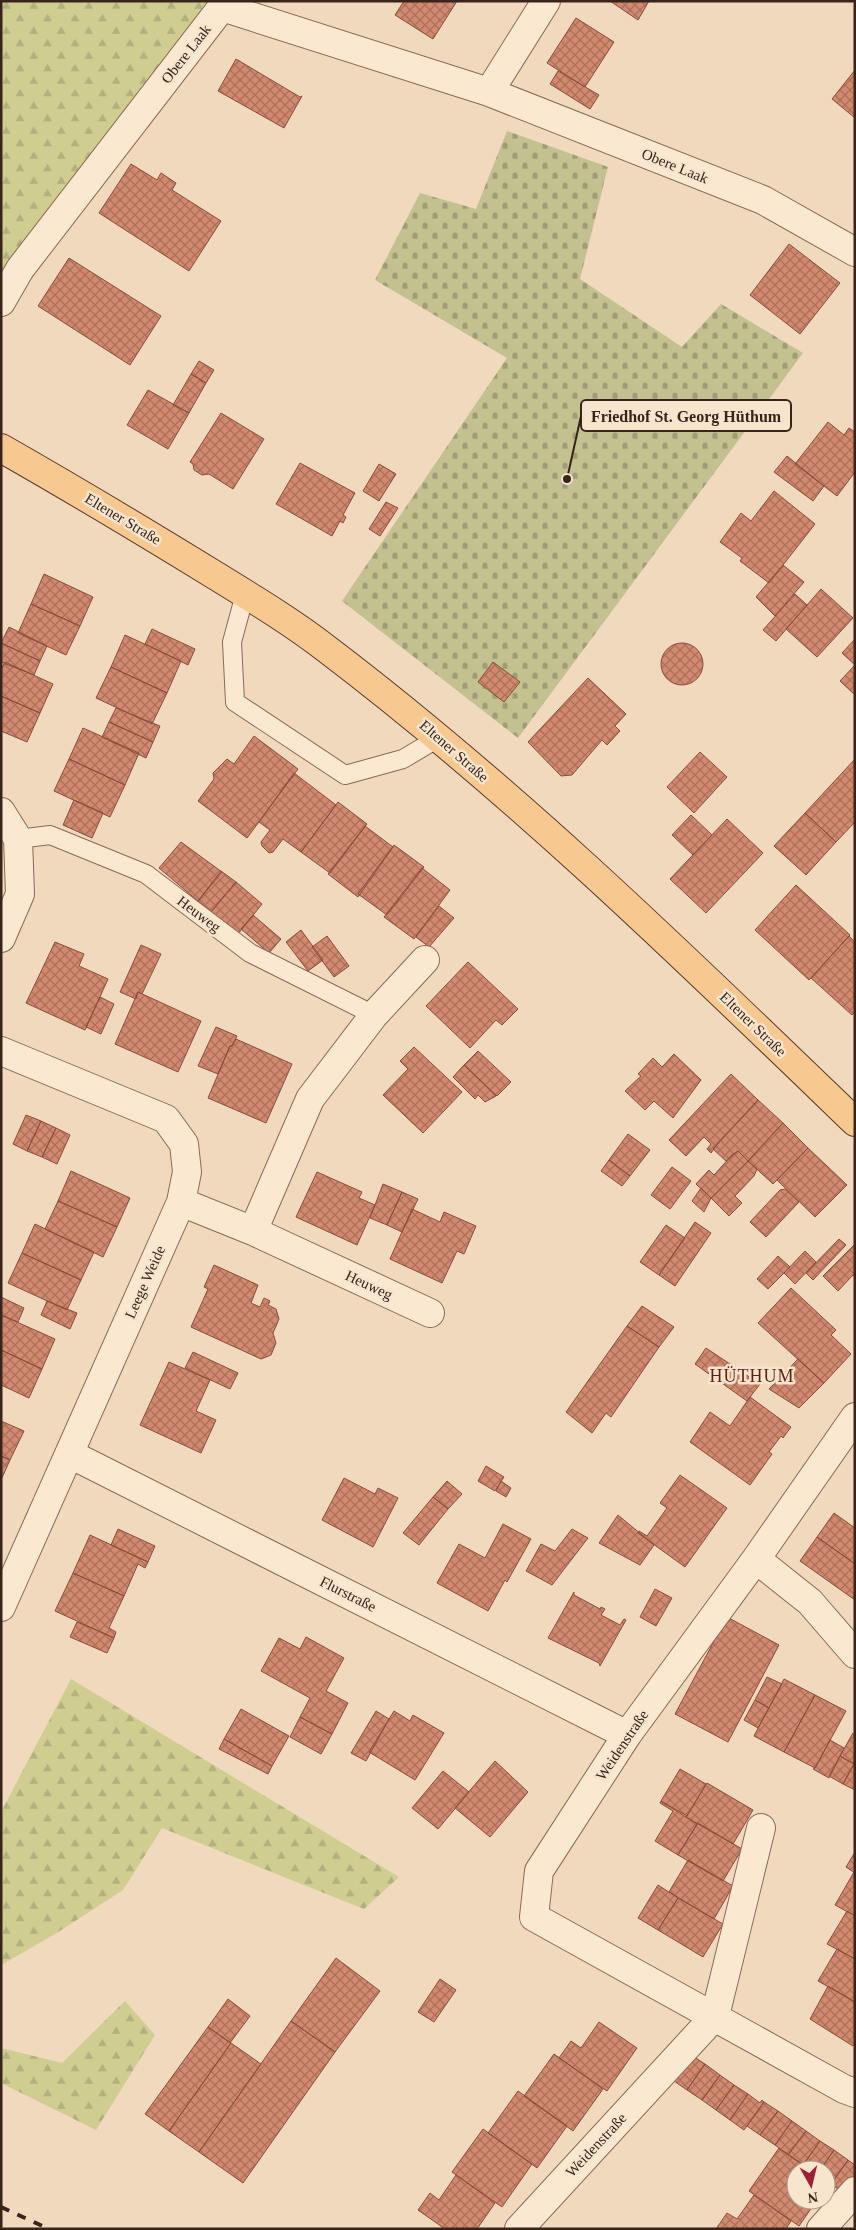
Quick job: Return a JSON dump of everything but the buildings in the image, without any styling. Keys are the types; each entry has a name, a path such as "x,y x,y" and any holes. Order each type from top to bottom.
{"main road":[{"name":"Eltener Straße","path":"1,448 130,522 245,594 326,648 440,737 682,955 855,1122"}],"street":[{"path":"489,92 546,1"},
{"name":"Obere Laak","path":"1,302 20,269 222,7 489,92 763,200 855,252"},
{"path":"1,812 18,839 20,894 1,938"},
{"path":"253,1231 310,1099 374,1015 425,960"},
{"name":"Leege Weide","path":"1,1051 166,1119 184,1144 187,1172 180,1202 1,1607"},
{"name":"Heuweg","path":"180,1202 253,1231 430,1313"},
{"name":"Weidenstraße","path":"855,1417 756,1559 627,1735 540,1871 534,1917 844,2089 855,2093"},
{"name":"Flurstraße","path":"70,1454 627,1735"},
{"path":"756,1559 810,1602 853,1649"},
{"name":"Weidenstraße","path":"519,2229 715,2016 761,1828"},
{"path":"821,2229 855,2191"}],"lane":[{"path":"245,594 232,642 234,702 345,775 403,759 440,737"},
{"name":"Heuweg","path":"18,839 50,835 146,874 250,952 374,1015"}],"green space":[{"path":"1,1 226,1 1,302"},
{"path":"507,131 608,167 580,279 682,347 721,304 803,353 518,738 342,601 507,358 375,280 420,193 476,209"},
{"path":"71,1679 399,1877 364,1909 162,1828 123,1890 55,1934 3,1964 1,1968 1,1812"},
{"path":"125,2001 155,2035 96,2130 1,2083 1,2048 62,2063"}],"railway":[{"path":"1,2207 49,2229"}],"place":[{"name":"Friedhof St. Georg Hüthum","path":"567,479"}],"district":[{"name":"HÜTHUM","path":"752,1376"}]}
